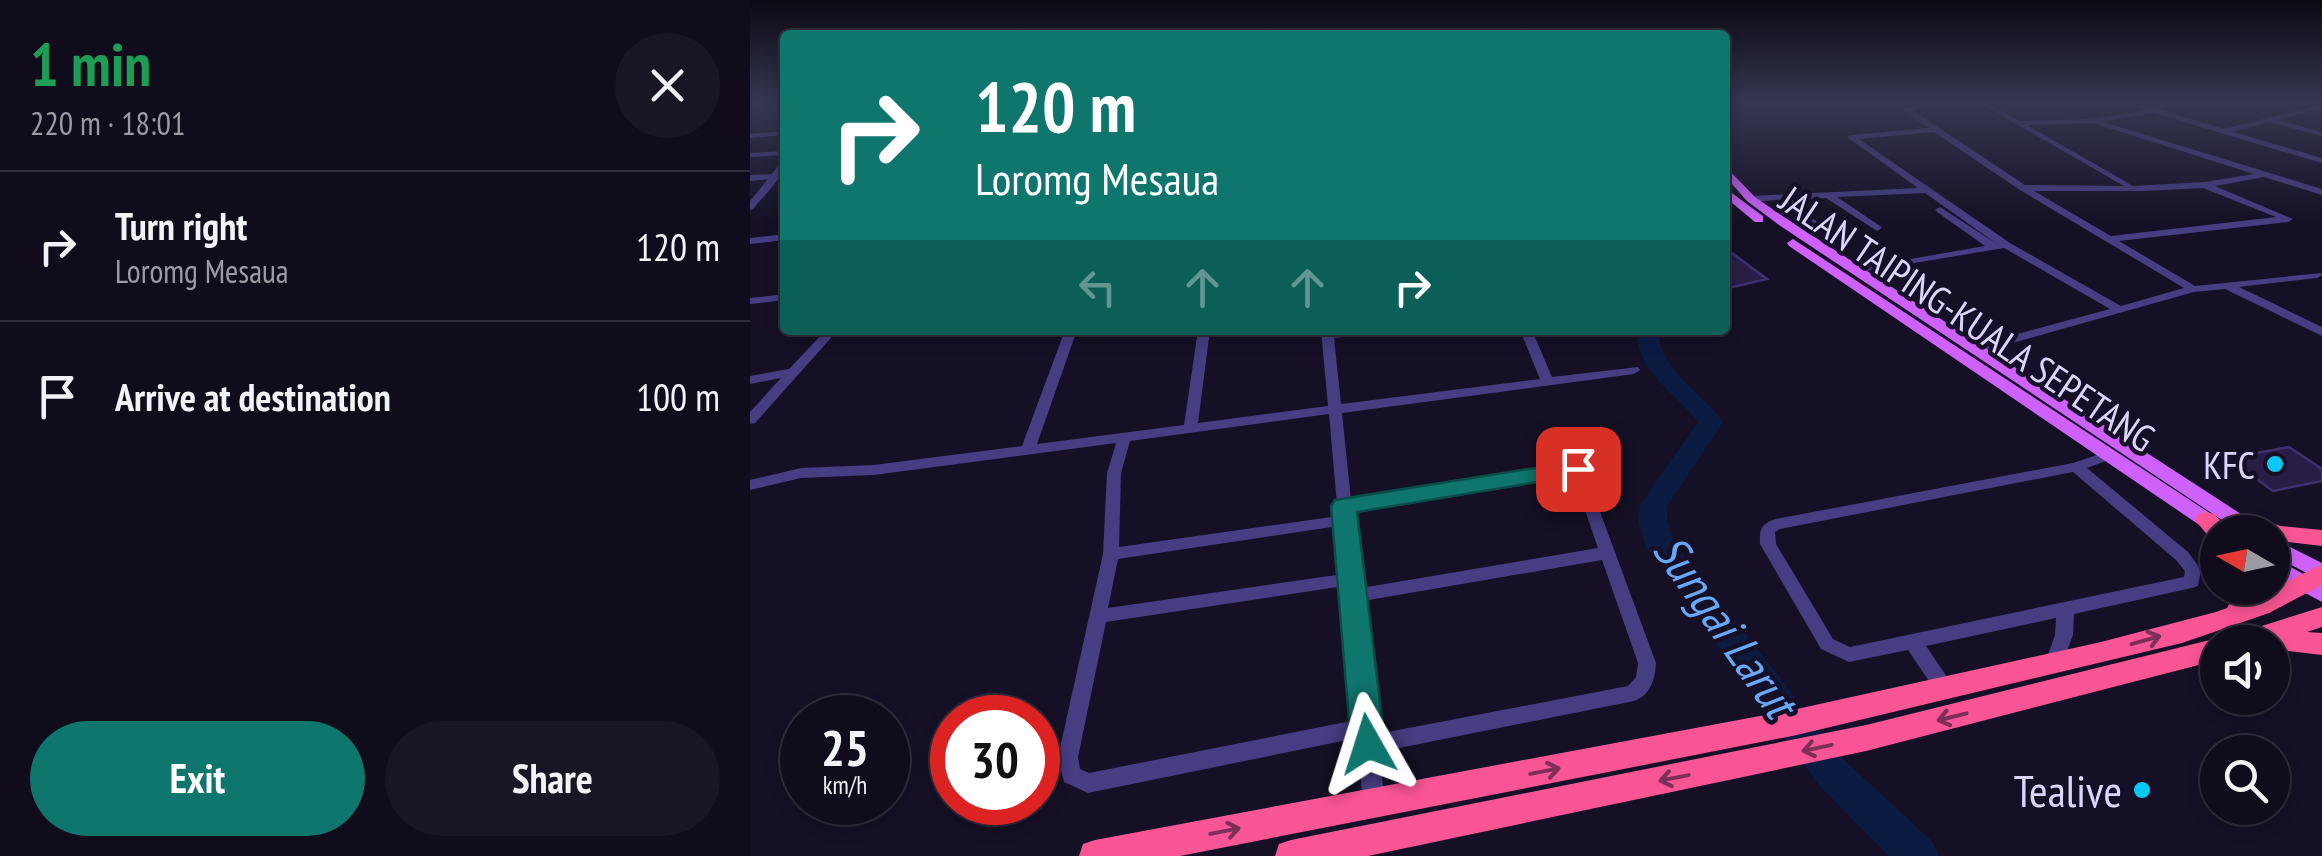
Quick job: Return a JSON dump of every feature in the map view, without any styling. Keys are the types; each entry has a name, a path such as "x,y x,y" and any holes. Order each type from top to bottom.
{"highway":[{"path":"2290,535 2322,538"},
{"path":"1859,725 1946,690 2237,614 2317,584"},
{"path":"2237,614 2242,605"},
{"path":"2290,628 2322,617"},
{"path":"2290,642 2322,644"},
{"path":"1304,855 1763,744 2200,653"},
{"path":"1095,856 1374,803 1763,744"}],"main road":[{"name":"JALAN TAIPING-KUALA SEPETANG","path":"1730,175 1751,199 1977,349 2210,515"},
{"name":"JALAN TAIPING-KUALA SEPETANG","path":"1730,195 1782,235 2109,456 2207,515"},
{"path":"2290,561 2317,584"},
{"path":"2290,573 2317,584"}],"street":[{"path":"770,153 778,142"},
{"path":"1858,142 2006,245 2119,310"},
{"path":"1952,142 2194,288"},
{"path":"2052,142 2130,186"},
{"path":"2162,142 2322,192"},
{"path":"2256,142 2322,161"},
{"path":"750,155 780,153"},
{"path":"750,207 780,170"},
{"path":"2023,188 2202,184 2264,174"},
{"path":"750,178 776,176"},
{"path":"2109,239 2288,219 2202,184"},
{"path":"1912,190 1992,247"},
{"path":"1751,199 1927,190"},
{"path":"1828,195 1876,228"},
{"path":"1780,198 1829,235"},
{"path":"750,241 780,238"},
{"path":"1858,271 2006,245"},
{"path":"1977,349 2194,288 2316,275"},
{"path":"2225,285 2322,332"},
{"path":"750,301 780,297"},
{"path":"750,420 827,335"},
{"path":"1028,450 1069,335"},
{"path":"1190,430 1203,335"},
{"path":"1328,335 1374,803"},
{"path":"1528,335 1546,381"},
{"path":"750,485 801,473 874,470 1634,370"},
{"path":"750,380 789,373"},
{"path":"1111,554 1578,469 1647,663 1645,680 1634,693 1088,783 1070,775 1068,757 1111,554 1114,473 1124,438"},
{"path":"2076,467 2182,556 2194,570 2192,582 1849,655 1827,644 1768,544 1767,530 1776,524 2076,467 2109,456"},
{"path":"1098,616 1606,553"},
{"path":"2054,664 2064,635 2064,609"},
{"path":"1912,641 1946,690"}],"building":[{"path":"1730,252 1767,279 1730,288"},
{"name":"KFC","path":"2289,447 2322,469 2322,481 2273,491 2228,458"}],"waterway":[{"name":"Sungai Larut","path":"1647,335 1660,369 1711,422 1654,505 1652,516 1661,547 1832,773 1918,856"}],"place":[{"name":"KFC","path":"2275,464"},
{"name":"Tealive","path":"2142,790"}],"route":[{"path":"1368,744 1344,506 1578,469"}]}
